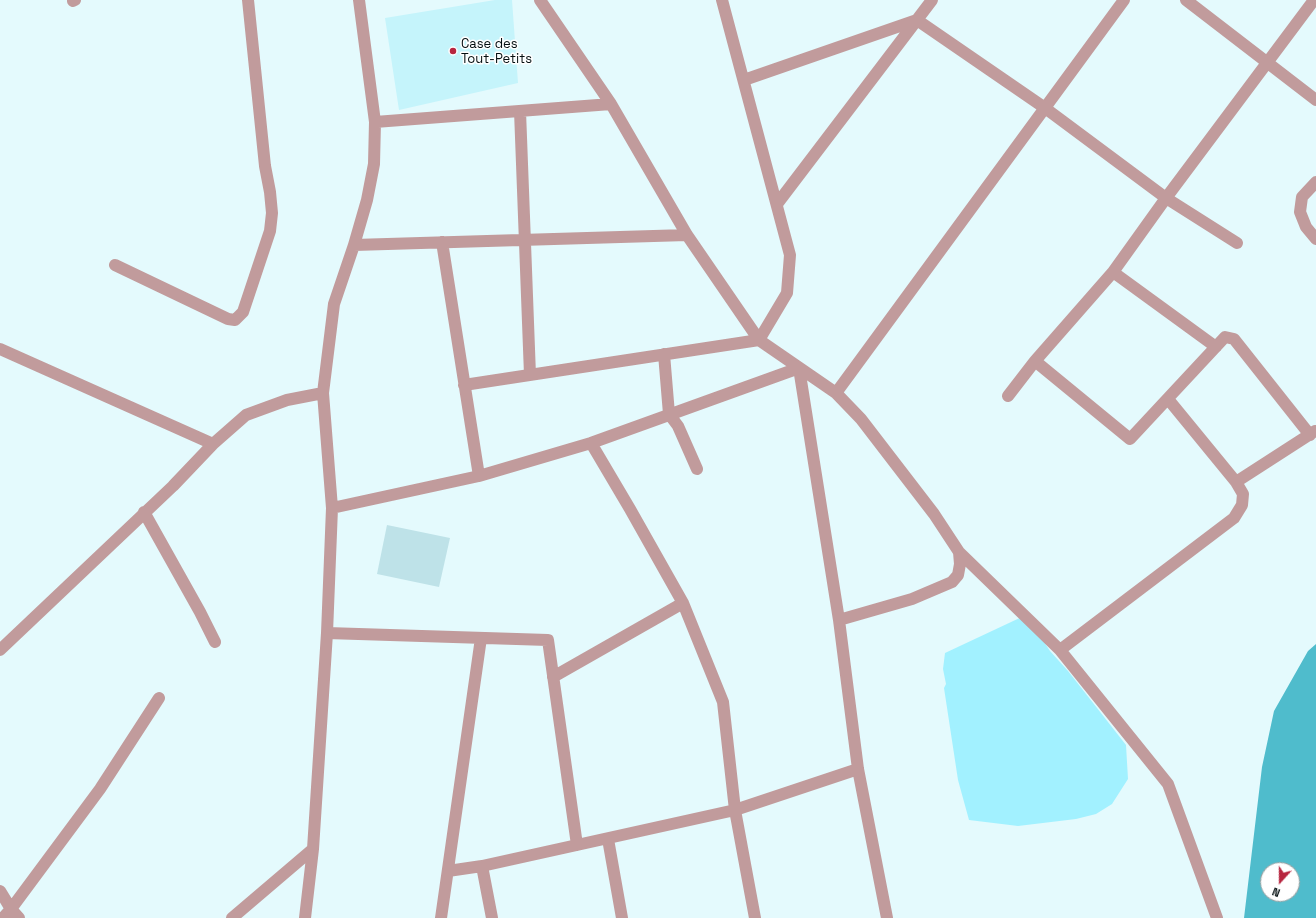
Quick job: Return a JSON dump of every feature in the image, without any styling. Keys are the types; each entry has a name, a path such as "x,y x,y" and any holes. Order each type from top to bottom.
{"street":[{"path":"115,265 228,319 235,320 243,312 270,231 272,214 265,166 248,0"},
{"path":"305,918 313,849 327,632 332,508 323,393 334,304 354,245 367,200 374,164 375,122 359,0"},
{"path":"540,0 611,104 687,235 759,340 836,393 866,425 934,514 959,552 1060,650 1168,784 1217,918"},
{"path":"722,0 790,254 787,293 759,340"},
{"path":"777,204 932,0"},
{"path":"836,393 1124,0"},
{"path":"1186,0 1316,100"},
{"path":"1008,396 1035,361 1113,272 1166,198 1314,0"},
{"path":"744,80 917,20"},
{"path":"917,20 1045,108 1166,198 1237,243"},
{"path":"375,122 611,104"},
{"path":"520,111 530,375"},
{"path":"1316,182 1302,197 1300,212 1306,227 1316,239"},
{"path":"354,245 687,235"},
{"path":"442,242 479,476"},
{"path":"1113,272 1216,348"},
{"path":"1035,361 1130,439 1225,337 1234,339 1313,433 1236,482"},
{"path":"464,385 759,340"},
{"path":"0,349 213,444"},
{"path":"664,354 670,414 678,426 698,469"},
{"path":"332,508 479,476 591,443 799,368"},
{"path":"799,368 839,620 858,769 887,918"},
{"path":"0,650 173,486 213,444 246,416 287,400 323,393"},
{"path":"1060,650 1234,518 1242,505 1243,494 1236,482 1168,399"},
{"path":"591,443 630,508 683,603 723,702 736,810 755,918"},
{"path":"144,512 215,642"},
{"path":"839,620 912,599 952,582 958,575 960,564 959,552"},
{"path":"553,677 683,603"},
{"path":"327,632 548,640 577,845"},
{"path":"441,918 481,638"},
{"path":"3,918 15,913 100,789 159,698"},
{"path":"448,871 482,866 736,810 858,769"},
{"path":"608,839 622,918"},
{"path":"232,918 313,849"},
{"path":"482,866 492,918"},
{"path":"0,890 15,913"}],"shaded area":[{"name":"Case des Tout-Petits","path":"495,0 512,0 518,83 399,110 385,18"},
{"path":"1026,615 1050,651 1068,671 1126,745 1128,779 1112,804 1096,814 1076,819 1018,826 969,820 958,780 944,688 946,684 943,669 945,653"},
{"path":"1316,644 1316,918 1244,918 1262,767 1274,711 1308,651"}],"building":[{"path":"387,525 450,538 439,587 377,574"}],"place":[{"name":"Case des Tout-Petits","path":"453,51"}]}
